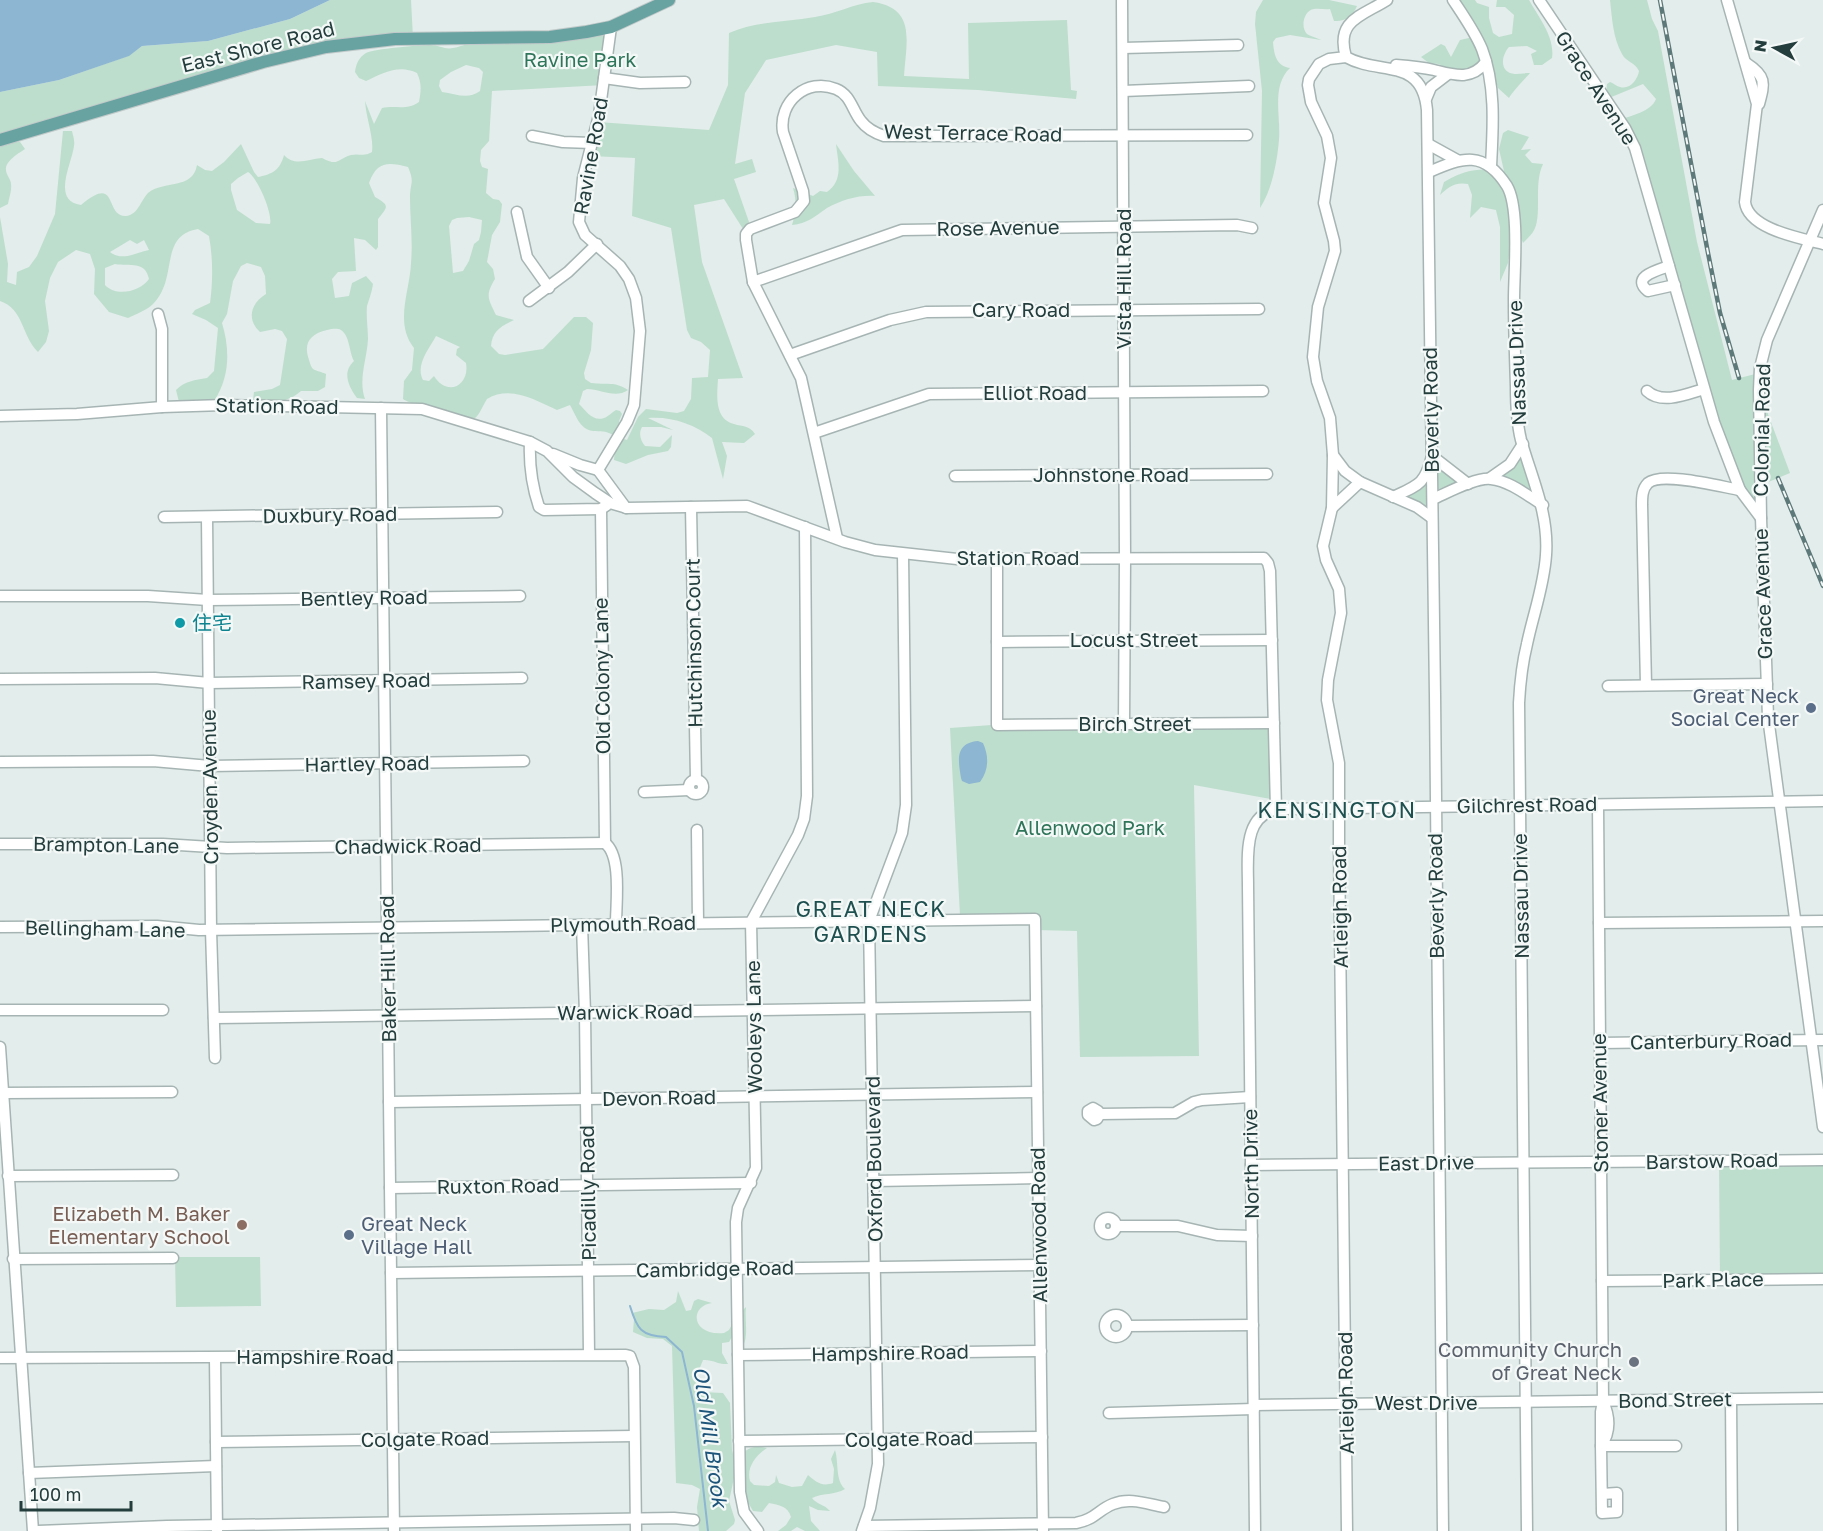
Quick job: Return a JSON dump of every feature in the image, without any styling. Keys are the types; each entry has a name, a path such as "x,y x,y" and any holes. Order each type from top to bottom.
{"main road":[{"name":"East Shore Road","path":"0,140 263,62 326,47 394,39 550,37 594,31 611,27 669,0"}],"street":[{"name":"Vista Hill Road","path":"1122,0 1124,724"},
{"path":"1387,0 1359,14 1344,33 1344,51 1353,61 1372,66 1408,66 1460,76 1477,71 1486,62"},
{"path":"1428,144 1457,160 1480,162 1491,166 1493,121 1490,78 1481,48 1453,0"},
{"name":"Grace Avenue","path":"1539,0 1625,128 1635,148 1645,175 1714,422 1740,490 1761,518 1770,738 1823,1127"},
{"path":"1727,0 1756,98 1757,110 1745,202 1746,210 1753,219 1765,226 1823,244"},
{"name":"Ravine Road","path":"598,470 627,422 634,405 640,331 636,298 629,279 620,266 585,235 579,222 583,178 604,78 611,27"},
{"path":"1122,48 1238,45"},
{"name":"Arleigh Road","path":"1344,51 1315,68 1308,86 1311,102 1327,136 1331,158 1324,203 1335,251 1318,307 1313,357 1317,381 1330,418 1333,455 1332,508 1323,546 1326,560 1339,589 1341,613 1328,680 1327,700 1339,763 1347,1531"},
{"name":"Beverly Road","path":"1372,66 1388,67 1405,72 1418,82 1426,99 1436,695 1435,807 1443,1531"},
{"path":"1426,99 1431,87 1448,74"},
{"path":"604,78 640,83 685,82"},
{"path":"1123,90 1249,86"},
{"name":"West Terrace Road","path":"753,282 746,240 747,232 795,212 804,201 800,181 783,132 782,114 795,96 816,87 837,89 846,96 862,123 873,132 884,136 1123,135"},
{"path":"1123,135 1247,135"},
{"path":"532,136 562,142 592,142"},
{"path":"1429,172 1457,160"},
{"name":"Nassau Drive","path":"1491,166 1508,188 1513,204 1518,420 1542,505 1546,529 1543,583 1526,645 1520,683 1527,1531"},
{"name":"Colonial Road","path":"1761,518 1760,368 1767,340 1823,210"},
{"path":"517,212 527,257 549,288"},
{"name":"Rose Avenue","path":"753,282 902,230 1239,225 1252,228"},
{"path":"529,301 549,288 597,244"},
{"path":"1669,266 1645,276 1642,281 1643,286 1648,291 1653,291 1675,285"},
{"path":"753,282 801,378 837,538"},
{"name":"Cary Road","path":"790,355 890,320 926,312 1259,309"},
{"path":"159,314 162,325 162,407"},
{"path":"1647,391 1652,396 1667,398 1704,389"},
{"name":"Elliot Road","path":"814,433 929,394 1263,391"},
{"name":"Station Road","path":"0,416 77,414 162,407 249,405 422,409 530,442 580,465 598,470"},
{"name":"Baker Hill Road","path":"381,408 394,1527"},
{"path":"530,442 529,461 535,495 540,507 544,510 605,506"},
{"path":"1433,499 1468,484 1490,478 1510,464 1523,444"},
{"name":"Station Road","path":"548,451 605,506 627,508 747,506 875,550 957,559 1264,558 1270,571 1275,809"},
{"path":"1333,455 1345,471 1360,482 1417,507 1432,519"},
{"path":"1393,497 1422,481 1427,475 1432,456 1468,484"},
{"path":"598,470 627,508"},
{"name":"Johnstone Road","path":"955,476 1267,474"},
{"path":"1490,478 1506,483 1542,505"},
{"path":"1646,685 1642,505 1644,488 1649,482 1663,478 1740,490"},
{"path":"1332,508 1360,482"},
{"name":"Old Colony Lane","path":"605,506 605,843"},
{"name":"Hutchinson Court","path":"644,792 692,785 691,507"},
{"name":"Duxbury Road","path":"164,517 497,512"},
{"name":"Croyden Avenue","path":"207,517 211,930 215,1058"},
{"path":"751,922 798,835 804,819 807,796 805,527"},
{"name":"Oxford Boulevard","path":"863,1528 875,1485 877,1440 869,921 902,833 907,790 903,554"},
{"path":"997,559 997,642"},
{"name":"Bentley Road","path":"0,596 148,596 208,600 520,596"},
{"name":"Locust Street","path":"997,642 1272,640"},
{"name":"Birch Street","path":"997,642 997,725 1274,723"},
{"name":"Ramsey Road","path":"0,679 155,678 209,683 522,678"},
{"path":"1608,686 1767,684"},
{"name":"Hartley Road","path":"0,762 153,761 210,766 524,761"},
{"name":"Gilchrest Road","path":"1275,809 1823,801"},
{"name":"Stoner Avenue","path":"1598,805 1602,1494"},
{"name":"North Drive","path":"1255,1531 1248,843 1253,827 1259,818 1275,809"},
{"path":"698,830 698,923"},
{"path":"605,843 611,847 616,857 616,924"},
{"name":"Chadwick Road","path":"211,848 605,843"},
{"name":"Brampton Lane","path":"0,844 163,844 211,848"},
{"name":"Plymouth Road","path":"211,930 1035,919"},
{"name":"Allenwood Road","path":"1035,919 1043,1527"},
{"path":"1599,923 1823,921"},
{"name":"Wooleys Lane","path":"751,922 756,1168 737,1213 737,1269 742,1505 758,1531"},
{"name":"Picadilly Road","path":"582,925 590,1354"},
{"name":"Bellingham Lane","path":"0,927 157,926 211,930"},
{"name":"Warwick Road","path":"214,1018 1036,1006"},
{"path":"0,1010 163,1010"},
{"name":"Canterbury Road","path":"1600,1042 1823,1040"},
{"path":"0,1047 8,1176 5,1209 13,1259 33,1531"},
{"path":"3,1093 172,1092"},
{"name":"Devon Road","path":"389,1102 1037,1092"},
{"path":"1100,1114 1175,1113 1202,1100 1250,1098"},
{"name":"Barstow Road","path":"1601,1162 1823,1160"},
{"name":"East Drive","path":"1251,1165 1601,1162"},
{"path":"8,1176 173,1175"},
{"path":"874,1181 1039,1178"},
{"name":"Ruxton Road","path":"390,1188 751,1183"},
{"path":"1116,1226 1178,1226 1217,1235 1252,1236"},
{"path":"13,1259 173,1258"},
{"name":"Cambridge Road","path":"391,1274 1040,1265"},
{"name":"Park Place","path":"1602,1281 1823,1279"},
{"path":"1127,1326 1253,1325"},
{"name":"Hampshire Road","path":"738,1355 1041,1351"},
{"name":"Hampshire Road","path":"0,1358 622,1354 630,1356 634,1367 634,1436"},
{"path":"215,1358 217,1528"},
{"name":"Bond Street","path":"1527,1402 1823,1398"},
{"path":"1731,1399 1732,1531"},
{"name":"West Drive","path":"1109,1413 1346,1403 1527,1402"},
{"path":"634,1436 636,1531"},
{"name":"Colgate Road","path":"216,1442 634,1436"},
{"name":"Colgate Road","path":"739,1441 1042,1437"},
{"path":"1601,1446 1676,1446"},
{"path":"28,1473 216,1466"},
{"path":"863,1528 1043,1527 1086,1522 1112,1504 1125,1500 1164,1507"},
{"path":"38,1531 394,1527 674,1518 694,1520"}],"green space":[{"path":"330,0 411,0 413,38 331,46 0,140 0,92 59,80 128,56 142,46 208,41 290,19"},
{"path":"1263,0 1329,0 1357,6 1348,18 1338,21 1334,21 1330,9 1314,9 1308,12 1304,23 1305,31 1308,35 1321,40 1290,35 1276,38 1273,42 1275,55 1279,62 1290,68 1284,75 1279,92 1279,140 1275,166 1268,193 1260,208 1262,91 1255,24 1256,12"},
{"path":"1457,0 1475,0 1489,7 1493,33 1499,37 1512,34 1514,15 1505,7 1496,7 1497,0 1529,0 1549,35 1552,58 1542,65 1534,65 1531,54 1537,51 1527,46 1509,47 1503,59 1506,71 1515,74 1530,73 1509,98 1498,88 1494,75 1483,63 1472,72 1452,71 1439,64 1429,63 1421,57 1441,44 1445,46 1451,57 1460,40 1478,36"},
{"path":"1610,0 1647,0 1658,31 1697,242 1732,380 1759,373 1759,390 1790,473 1761,485 1761,518 1740,490 1656,214 1620,120 1646,110 1656,99 1643,84 1609,98 1606,96 1607,84 1610,82 1620,87 1627,87 1635,80 1639,71 1624,57 1619,48 1613,28"},
{"name":"Ravine Park","path":"873,2 887,6 897,11 903,19 907,40 904,76 969,79 968,23 1067,20 1071,90 1077,91 1076,99 978,90 878,86 877,52 836,45 766,60 745,93 735,164 752,159 756,172 734,179 749,222 748,227 743,229 724,199 694,205 702,262 743,378 718,379 718,406 723,417 728,421 748,428 755,434 744,443 722,442 727,456 723,479 712,438 690,425 674,420 648,418 673,430 661,427 642,427 641,440 645,446 660,447 672,435 671,447 668,451 648,455 626,464 614,460 613,435 584,428 570,405 557,410 522,395 505,393 487,399 477,417 470,419 439,412 403,399 404,381 412,370 414,348 408,338 404,318 412,255 410,198 412,180 408,167 395,164 384,165 372,176 369,183 375,197 386,207 378,219 378,247 376,250 365,240 354,238 356,271 338,272 332,279 335,298 349,296 352,283 366,276 373,284 367,306 368,339 362,384 365,399 357,398 351,389 347,374 354,361 346,336 341,330 336,329 316,334 309,340 307,349 314,370 326,374 325,387 318,391 301,391 291,398 278,402 265,403 253,400 254,392 280,385 287,339 282,331 275,329 260,332 253,322 254,307 266,294 265,276 261,267 247,263 241,266 233,281 227,314 222,323 227,363 219,392 214,401 179,402 176,390 179,387 194,380 207,378 214,371 218,328 192,314 195,310 210,303 212,286 209,236 198,229 186,233 178,240 173,249 161,294 145,310 128,318 109,312 94,294 95,269 90,254 76,250 58,262 50,278 45,301 49,331 46,342 38,352 14,310 0,301 0,217 8,264 7,282 16,285 17,272 29,267 37,256 55,214 63,131 72,131 74,142 67,171 65,189 67,196 72,202 81,205 101,193 110,199 119,215 126,216 134,213 148,193 190,178 197,165 212,171 241,144 258,177 275,170 284,155 293,161 322,158 335,162 351,155 372,152 365,101 374,124 382,108 405,107 419,102 421,87 417,73 404,69 397,69 366,81 359,78 355,72 356,66 366,53 425,45 445,48 459,47 480,40 484,45 483,37 611,27 604,85 492,91 489,141 481,150 480,161 482,167 488,169 486,193 502,204 500,222 492,235 487,262 493,269 495,279 489,293 490,301 496,315 514,320 498,330 493,336 491,346 499,354 505,355 543,349 574,317 586,317 593,323 591,350 584,373 585,379 591,383 615,384 628,390 613,394 587,389 583,391 579,404 590,415 600,419 616,410 620,411 622,414 619,421 621,438 627,440 638,417 646,409 677,413 684,411 691,399 692,378 708,377 710,350 701,342 691,338 687,330 671,228 632,216 635,158 590,156 598,122 709,130 728,85 729,33 760,24 822,16","holes":["466,65 479,68 483,72 480,91 466,96 442,92 439,86 440,80","248,172 252,175 267,204 270,224 256,223 237,210 231,184","469,217 482,220 479,240 474,244 469,261 463,271 453,273 449,226 452,220","130,240 137,244 144,240 149,250 124,256 110,252","115,264 140,267 144,269 149,279 134,290 121,292 105,285 105,268","436,336 460,347 456,355 466,363 465,378 461,383 451,387 445,386 434,376 429,381 423,380 421,369 424,357"]},
{"path":"1508,130 1529,137 1521,150 1531,149 1525,155 1532,163 1543,164 1540,172 1536,226 1523,243 1519,233 1511,240 1508,263 1500,282 1500,227 1496,210 1481,207 1470,218 1472,195 1468,184 1453,185 1440,195 1444,182 1459,174 1480,170 1504,171 1499,149 1503,133"},
{"path":"20,142 25,149 6,167 11,182 11,191 8,204 0,208 0,144"},
{"path":"836,144 854,171 875,196 844,200 807,221 792,225 796,206 793,188 813,196 820,191 827,192 836,182 839,164"},
{"path":"1523,444 1543,505 1490,478"},
{"path":"1432,456 1468,484 1433,499 1432,518 1393,497 1416,486"},
{"name":"Allenwood Park","path":"1274,723 1276,800 1194,785 1199,1056 1080,1057 1077,931 1036,930 1036,917 960,915 950,728 992,725"},
{"path":"1823,1160 1823,1279 1720,1281 1719,1161"},
{"path":"175,1257 260,1257 261,1306 176,1307"},
{"path":"678,1291 686,1311 691,1310 694,1301 698,1299 712,1303 700,1309 697,1320 700,1326 713,1333 724,1333 729,1330 736,1317 746,1307 746,1334 741,1350 733,1335 729,1342 722,1343 722,1353 728,1364 703,1360 697,1375 697,1387 702,1392 723,1393 730,1403 732,1450 735,1462 749,1449 767,1448 753,1462 749,1471 750,1481 754,1485 769,1486 775,1482 776,1475 779,1483 792,1487 802,1486 808,1475 819,1483 833,1483 834,1469 831,1459 835,1450 838,1476 845,1489 812,1498 830,1511 818,1510 809,1506 811,1521 820,1531 805,1531 797,1527 791,1531 778,1531 791,1517 788,1510 769,1503 762,1512 753,1511 734,1478 729,1501 735,1520 734,1524 726,1531 699,1531 697,1507 700,1489 692,1485 676,1483 672,1346 663,1339 647,1338 633,1332 632,1313 649,1309 664,1310 676,1302"}],"water":[{"path":"0,0 330,0 290,19 208,41 142,46 129,56 59,80 0,92"},
{"path":"978,741 983,743 985,748 986,768 980,782 969,784 961,778 960,754 965,745"}],"waterway":[{"name":"Old Mill Brook","path":"630,1306 641,1330 651,1335 666,1337 682,1352 694,1406 708,1531"}],"railway":[{"path":"1660,0 1720,313 1739,378"},
{"path":"1778,478 1823,586"}],"place":[{"name":"住宅","path":"180,623"},
{"name":"Great Neck Social Center","path":"1811,708"},
{"name":"Elizabeth M. Baker Elementary School","path":"242,1225"},
{"name":"Great Neck Village Hall","path":"349,1235"},
{"name":"Community Church of Great Neck","path":"1634,1362"}],"district":[{"name":"KENSINGTON","path":"1337,810"},
{"name":"GREAT NECK GARDENS","path":"871,922"}]}
